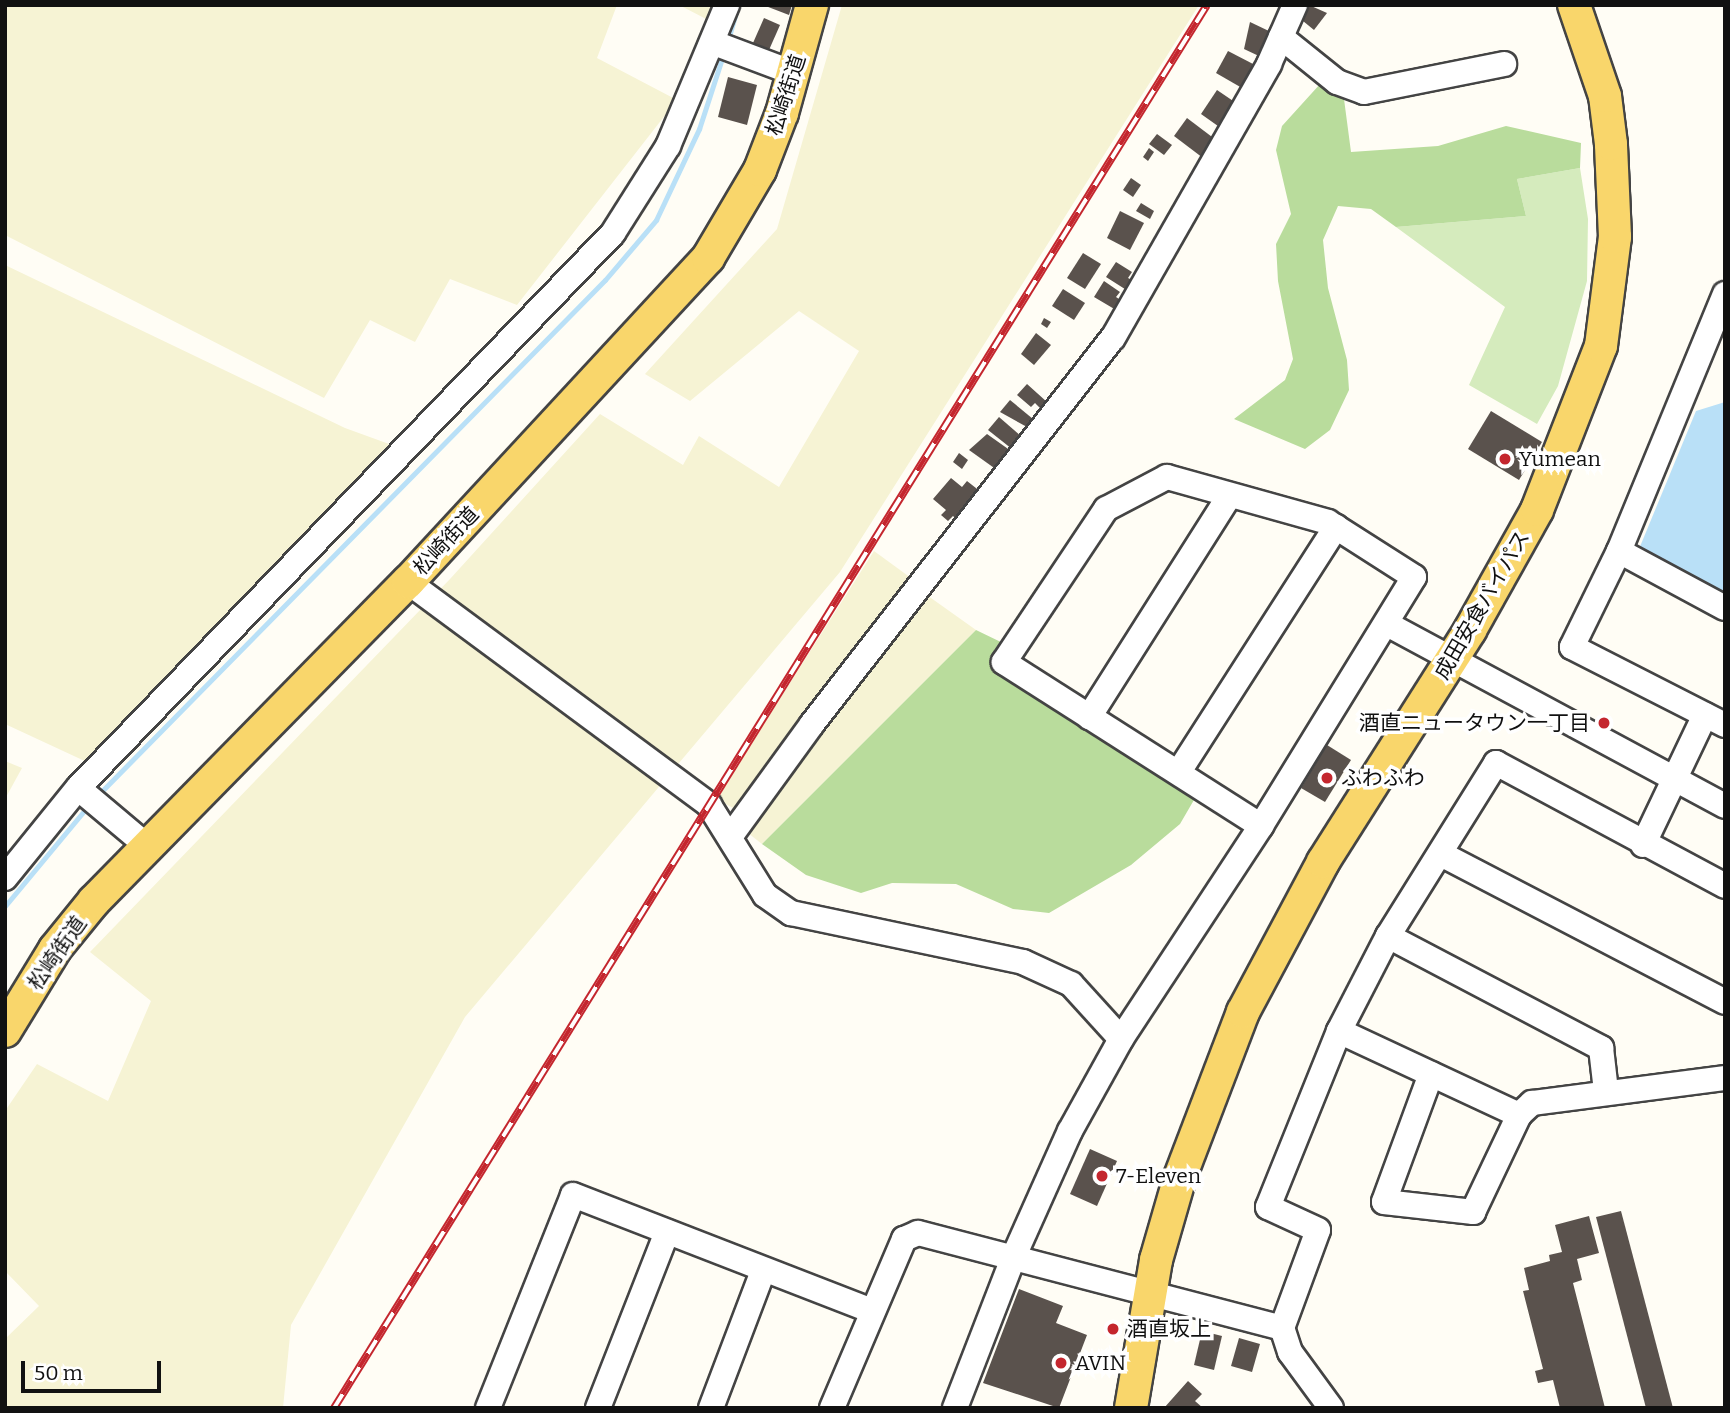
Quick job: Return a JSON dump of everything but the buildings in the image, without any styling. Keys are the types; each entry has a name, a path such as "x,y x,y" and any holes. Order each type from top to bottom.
{"main road":[{"name":"松崎街道","path":"5,1031 55,949 147,845 408,582 708,258 760,170 794,73 813,5"},
{"name":"成田安食バイパス","path":"1131,1408 1150,1295 1180,1177 1243,1012 1323,862 1450,661 1537,510 1601,346 1615,237 1611,144 1605,96 1574,5"}],"street":[{"path":"5,878 80,790 613,233 668,146 724,47 727,5"},
{"path":"730,837 812,724 1121,326 1281,37 1294,5"},
{"path":"1281,37 1338,82 1364,92 1504,64"},
{"path":"724,47 794,73"},
{"path":"1643,845 1674,780 1715,720 1572,647 1717,338 1725,294"},
{"path":"955,1408 1014,1255 1070,1131 1121,1039 1261,826 1387,624 1413,577 1336,527 1167,477 1106,509 1004,662 1089,718 1180,770 1261,826"},
{"path":"1089,718 1230,496"},
{"path":"1180,770 1336,527"},
{"path":"1619,551 1725,608"},
{"path":"408,582 709,804 765,895 791,913 1023,962 1070,984 1121,1039"},
{"path":"1387,624 1450,661 1725,806"},
{"path":"1331,1408 1290,1352 1282,1328 1318,1230 1268,1207 1339,1031 1388,936 1496,763 1643,845 1725,887"},
{"path":"80,790 147,845"},
{"path":"1441,854 1725,1002"},
{"path":"1388,936 1601,1048 1606,1091"},
{"path":"1339,1031 1519,1115"},
{"path":"1431,1074 1384,1202 1473,1212 1519,1115 1532,1103 1606,1091 1725,1078"},
{"path":"488,1408 573,1195 763,1271 872,1311"},
{"path":"598,1408 667,1232"},
{"path":"832,1408 904,1239 918,1233 1014,1255 1150,1295 1282,1328"},
{"path":"711,1408 763,1271"}],"shaded area":[{"path":"5,5 617,5 597,58 677,100 517,305 450,279 415,342 370,320 324,398 5,235"},
{"path":"679,5 718,5 714,23"},
{"path":"842,5 1199,5 840,572 465,1017 291,1325 283,1408 5,1408 5,1339 39,1306 5,1271 5,1111 37,1064 108,1101 151,1001 90,952 450,579 600,414 683,465 699,436 779,487 859,351 799,311 690,401 645,374 777,229"},
{"path":"5,265 345,428 400,448 89,763 5,724"},
{"path":"874,551 911,578 741,806 735,809 716,799"},
{"path":"924,593 976,630 762,844 748,833 747,823"},
{"path":"5,761 22,768 5,799"}],"green space":[{"path":"1321,83 1344,99 1351,152 1438,146 1506,126 1581,143 1580,168 1517,179 1526,216 1396,227 1371,209 1338,206 1323,240 1328,288 1347,360 1349,390 1330,430 1305,449 1234,419 1285,380 1293,359 1278,281 1276,244 1291,214 1276,150 1282,126"},
{"path":"1580,168 1588,219 1587,281 1558,386 1537,424 1469,385 1505,307 1396,227 1526,216 1517,179"},
{"path":"976,630 1007,645 992,666 1198,793 1180,824 1131,865 1049,913 1013,909 956,884 892,883 861,893 806,875 762,844"}],"water":[{"path":"1725,402 1725,596 1639,549 1696,411"}],"waterway":[{"path":"728,40 735,15"},
{"path":"97,796 605,280 656,220 699,129 724,52"},
{"path":"5,906 88,806"}],"railway":[{"path":"334,1408 1207,5"}],"place":[{"name":"Yumean","path":"1505,459"},
{"name":"酒直ニュータウン一丁目","path":"1604,723"},
{"name":"ふわふわ","path":"1327,778"},
{"name":"7-Eleven","path":"1102,1176"},
{"name":"酒直坂上","path":"1113,1329"},
{"name":"AVIN","path":"1061,1363"}]}
